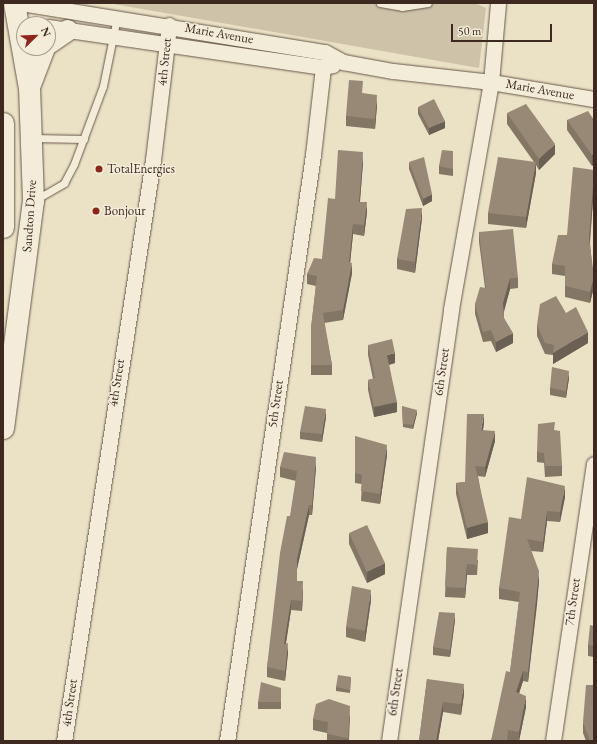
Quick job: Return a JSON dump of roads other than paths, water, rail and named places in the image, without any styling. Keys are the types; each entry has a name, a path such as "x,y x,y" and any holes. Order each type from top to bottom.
{"main road":[{"name":"Sandton Drive","path":"3,428 33,202 32,138 29,88 15,23 14,3"},
{"path":"29,88 41,56"},
{"name":"Sandton Drive","path":"3,123 3,227"}],"street":[{"name":"Marie Avenue","path":"21,3 169,25 325,52 344,62 491,82 594,99"},
{"name":"6th Street","path":"389,741 450,316 491,82 496,3"},
{"name":"4th Street","path":"64,741 153,160 169,25"},
{"name":"Marie Avenue","path":"58,29 167,43 323,67 344,62"},
{"name":"5th Street","path":"226,741 312,163 323,67"},
{"name":"7th Street","path":"553,741 594,464"}],"lane":[{"path":"380,3 402,7 428,3"},
{"path":"33,202 64,183 84,139 103,86 117,17"},
{"path":"32,138 84,139"}],"place":[{"name":"TotalEnergies","path":"99,169"},
{"name":"Bonjour","path":"96,211"}]}
